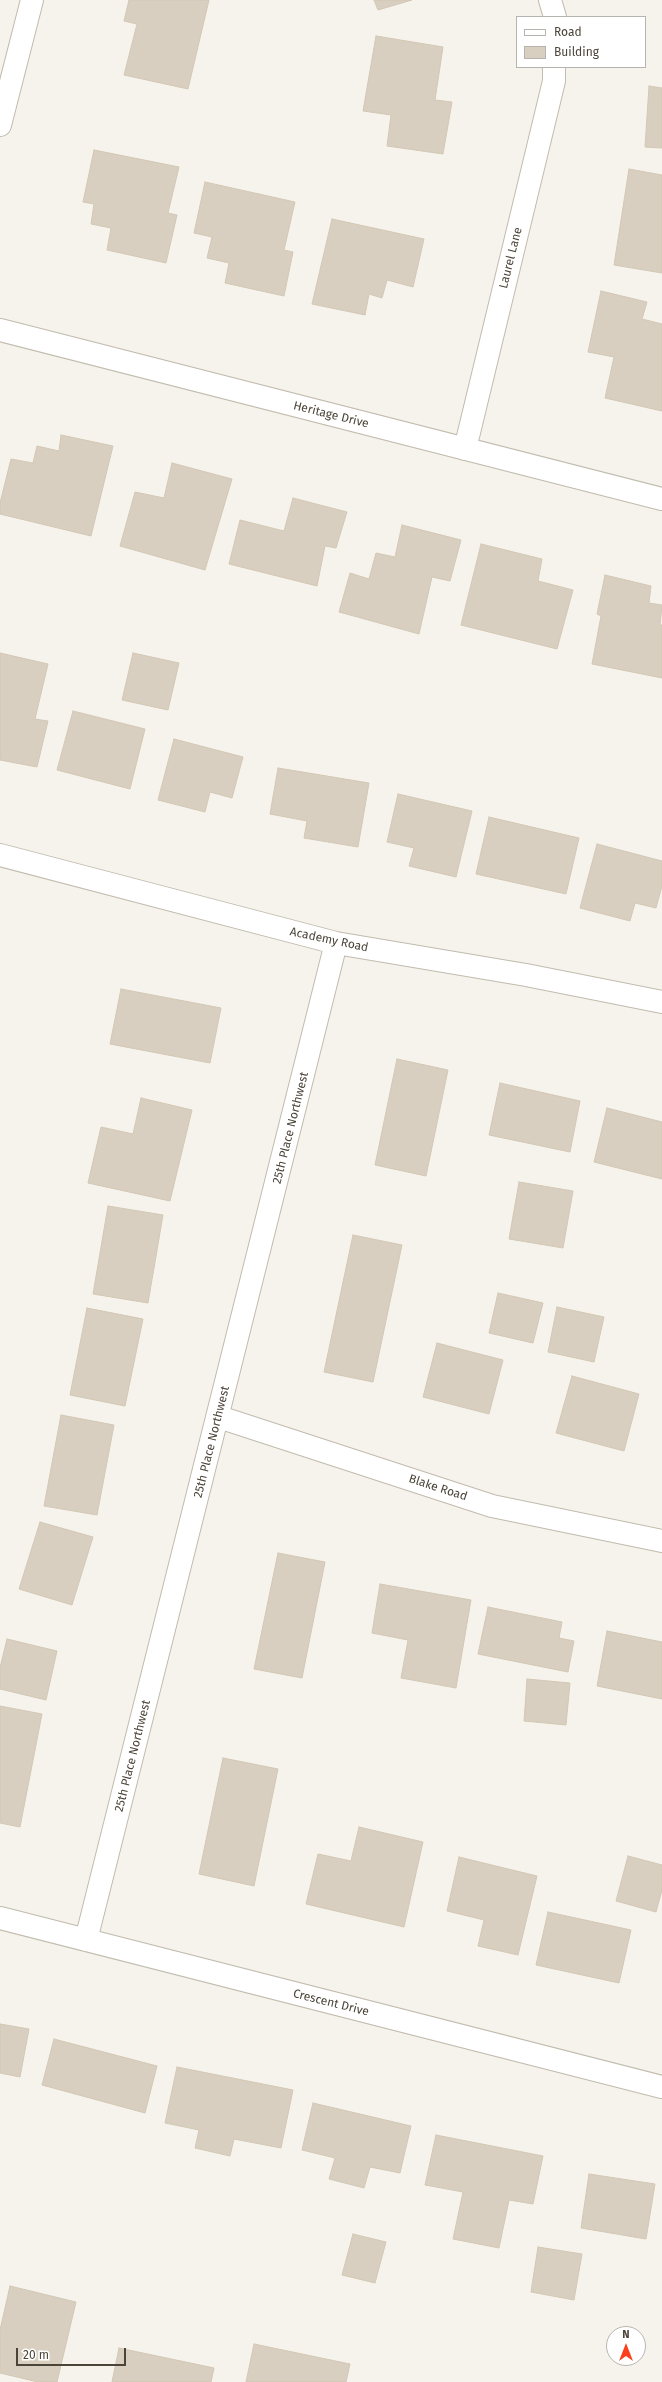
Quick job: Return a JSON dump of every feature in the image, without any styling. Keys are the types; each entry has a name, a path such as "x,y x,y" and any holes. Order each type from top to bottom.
{"street":[{"path":"0,125 32,0"},
{"path":"550,0 554,16"},
{"name":"Laurel Lane","path":"465,449 554,81 554,68"},
{"name":"Heritage Drive","path":"0,330 662,499"},
{"name":"Academy Road","path":"0,856 336,943 526,975 662,1002"},
{"name":"25th Place Northwest","path":"86,1940 219,1417 336,943"},
{"name":"Blake Road","path":"219,1417 492,1506 662,1541"},
{"name":"Crescent Drive","path":"0,1918 662,2087"}],"building":[{"path":"129,0 209,0 188,89 124,75 137,24 124,21"},
{"path":"374,0 412,0 378,10"},
{"path":"376,36 443,47 435,100 452,102 443,154 387,146 391,115 363,111"},
{"path":"649,86 662,88 662,148 645,147"},
{"path":"94,150 179,167 168,213 177,215 166,263 107,250 111,228 91,224 94,204 83,202"},
{"path":"629,169 662,175 662,273 614,265"},
{"path":"205,182 295,202 284,250 293,252 284,296 225,283 229,263 207,258 212,237 194,233"},
{"path":"332,219 424,239 413,287 387,280 382,298 369,294 365,315 312,304"},
{"path":"601,291 647,302 642,319 662,324 662,411 605,398 614,357 588,352"},
{"path":"61,435 113,446 91,536 0,514 0,503 11,459 33,463 37,446 59,451"},
{"path":"172,463 232,479 205,570 120,546 135,492 164,498"},
{"path":"293,498 347,512 336,548 325,546 317,586 229,564 240,520 284,531"},
{"path":"402,525 461,540 450,581 432,577 419,634 339,612 350,573 369,579 376,553 395,557"},
{"path":"481,544 542,559 538,581 573,590 557,649 461,625"},
{"path":"605,575 651,586 649,603 662,605 660,625 662,625 662,678 592,664 601,616 597,614"},
{"path":"0,653 48,664 35,719 48,721 37,767 0,760"},
{"path":"133,653 179,663 168,710 122,700"},
{"path":"73,711 145,729 130,789 57,770"},
{"path":"174,739 243,757 232,798 210,792 205,812 158,800"},
{"path":"278,768 369,783 358,847 304,838 307,821 270,814"},
{"path":"398,794 472,811 456,877 409,866 414,848 387,842"},
{"path":"489,817 579,838 566,894 476,874"},
{"path":"597,844 662,861 662,886 656,908 635,903 630,921 580,908"},
{"path":"121,989 221,1008 210,1063 110,1044"},
{"path":"397,1059 448,1070 426,1176 375,1165"},
{"path":"500,1083 580,1101 570,1152 489,1135"},
{"path":"141,1098 192,1110 170,1201 88,1183 101,1127 133,1134"},
{"path":"607,1108 662,1122 662,1179 594,1162"},
{"path":"519,1182 573,1191 563,1248 509,1239"},
{"path":"108,1206 163,1215 148,1303 93,1294"},
{"path":"353,1235 402,1245 373,1382 324,1372"},
{"path":"498,1293 543,1303 533,1343 489,1333"},
{"path":"557,1307 604,1317 594,1362 548,1352"},
{"path":"87,1308 143,1319 125,1406 70,1395"},
{"path":"437,1343 503,1360 489,1414 423,1397"},
{"path":"572,1376 639,1394 624,1451 556,1433"},
{"path":"61,1415 114,1425 97,1515 44,1506"},
{"path":"40,1522 93,1537 72,1605 19,1589"},
{"path":"278,1553 325,1562 302,1678 254,1669"},
{"path":"380,1584 471,1600 456,1688 401,1678 408,1640 372,1633"},
{"path":"488,1607 562,1622 559,1638 574,1641 568,1672 478,1654"},
{"path":"607,1631 662,1642 662,1699 597,1686"},
{"path":"7,1639 57,1651 46,1700 0,1689 0,1668"},
{"path":"527,1679 570,1683 566,1725 524,1721"},
{"path":"0,1706 42,1714 20,1827 0,1823"},
{"path":"223,1758 278,1769 254,1886 199,1874"},
{"path":"359,1827 423,1842 404,1927 306,1904 318,1854 351,1861"},
{"path":"628,1856 662,1865 662,1890 656,1912 616,1901"},
{"path":"459,1857 537,1876 518,1955 478,1946 484,1920 447,1911"},
{"path":"548,1912 631,1930 619,1983 536,1965"},
{"path":"0,2024 29,2029 20,2077 0,2073"},
{"path":"54,2039 157,2066 145,2113 42,2085"},
{"path":"177,2067 293,2090 281,2148 234,2139 230,2156 195,2148 199,2130 165,2123"},
{"path":"313,2103 411,2126 400,2173 370,2167 364,2188 329,2179 335,2158 302,2150"},
{"path":"436,2135 543,2156 533,2204 509,2200 499,2248 453,2239 463,2192 425,2185"},
{"path":"589,2174 655,2184 646,2239 581,2228"},
{"path":"353,2234 386,2242 375,2283 342,2275"},
{"path":"538,2247 582,2254 574,2300 531,2292"},
{"path":"10,2286 76,2302 57,2382 38,2382 0,2373 0,2330"},
{"path":"254,2344 350,2364 346,2382 246,2382"},
{"path":"119,2348 214,2368 211,2382 112,2382"}]}
